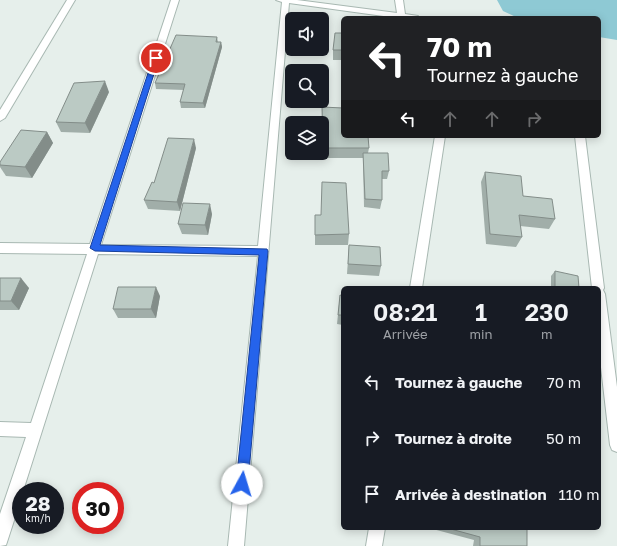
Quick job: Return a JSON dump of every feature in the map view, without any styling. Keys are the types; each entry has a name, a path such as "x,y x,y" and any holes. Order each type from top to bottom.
{"street":[{"path":"0,118 71,0"},
{"path":"0,539 175,0"},
{"path":"236,546 264,251 284,0 402,16 399,0"},
{"path":"416,286 440,138"},
{"path":"580,138 598,286"},
{"path":"0,248 264,251"},
{"path":"601,311 617,445"},
{"path":"0,429 36,430"},
{"path":"374,546 377,530"}],"water":[{"path":"497,0 617,0 617,40 601,37 601,16 514,16 503,11"}],"building":[{"path":"335,33 341,33 341,50 333,50"},
{"path":"176,35 217,37 216,42 221,42 203,103 180,102 185,84 155,83"},
{"path":"105,81 85,123 56,122 74,83"},
{"path":"322,108 341,108 341,138 368,138 369,148 329,148 329,116 322,116"},
{"path":"21,130 47,132 25,167 0,165 0,162"},
{"path":"168,138 194,139 177,202 144,200 152,182 154,183"},
{"path":"363,153 388,153 389,171 382,171 382,200 365,199"},
{"path":"485,172 521,176 523,196 552,199 555,219 519,215 522,237 490,234"},
{"path":"322,182 346,183 349,234 315,235 315,215 321,215"},
{"path":"183,203 210,204 205,225 178,224"},
{"path":"349,245 380,247 381,266 348,264"},
{"path":"555,271 578,276 579,286 555,286"},
{"path":"0,278 21,278 11,301 0,301"},
{"path":"118,287 156,287 151,309 113,309"},
{"path":"340,295 341,315 338,315"},
{"path":"454,530 527,530 527,546 480,546 480,537"}],"route":[{"path":"156,58 95,248 264,251 242,484"}]}
